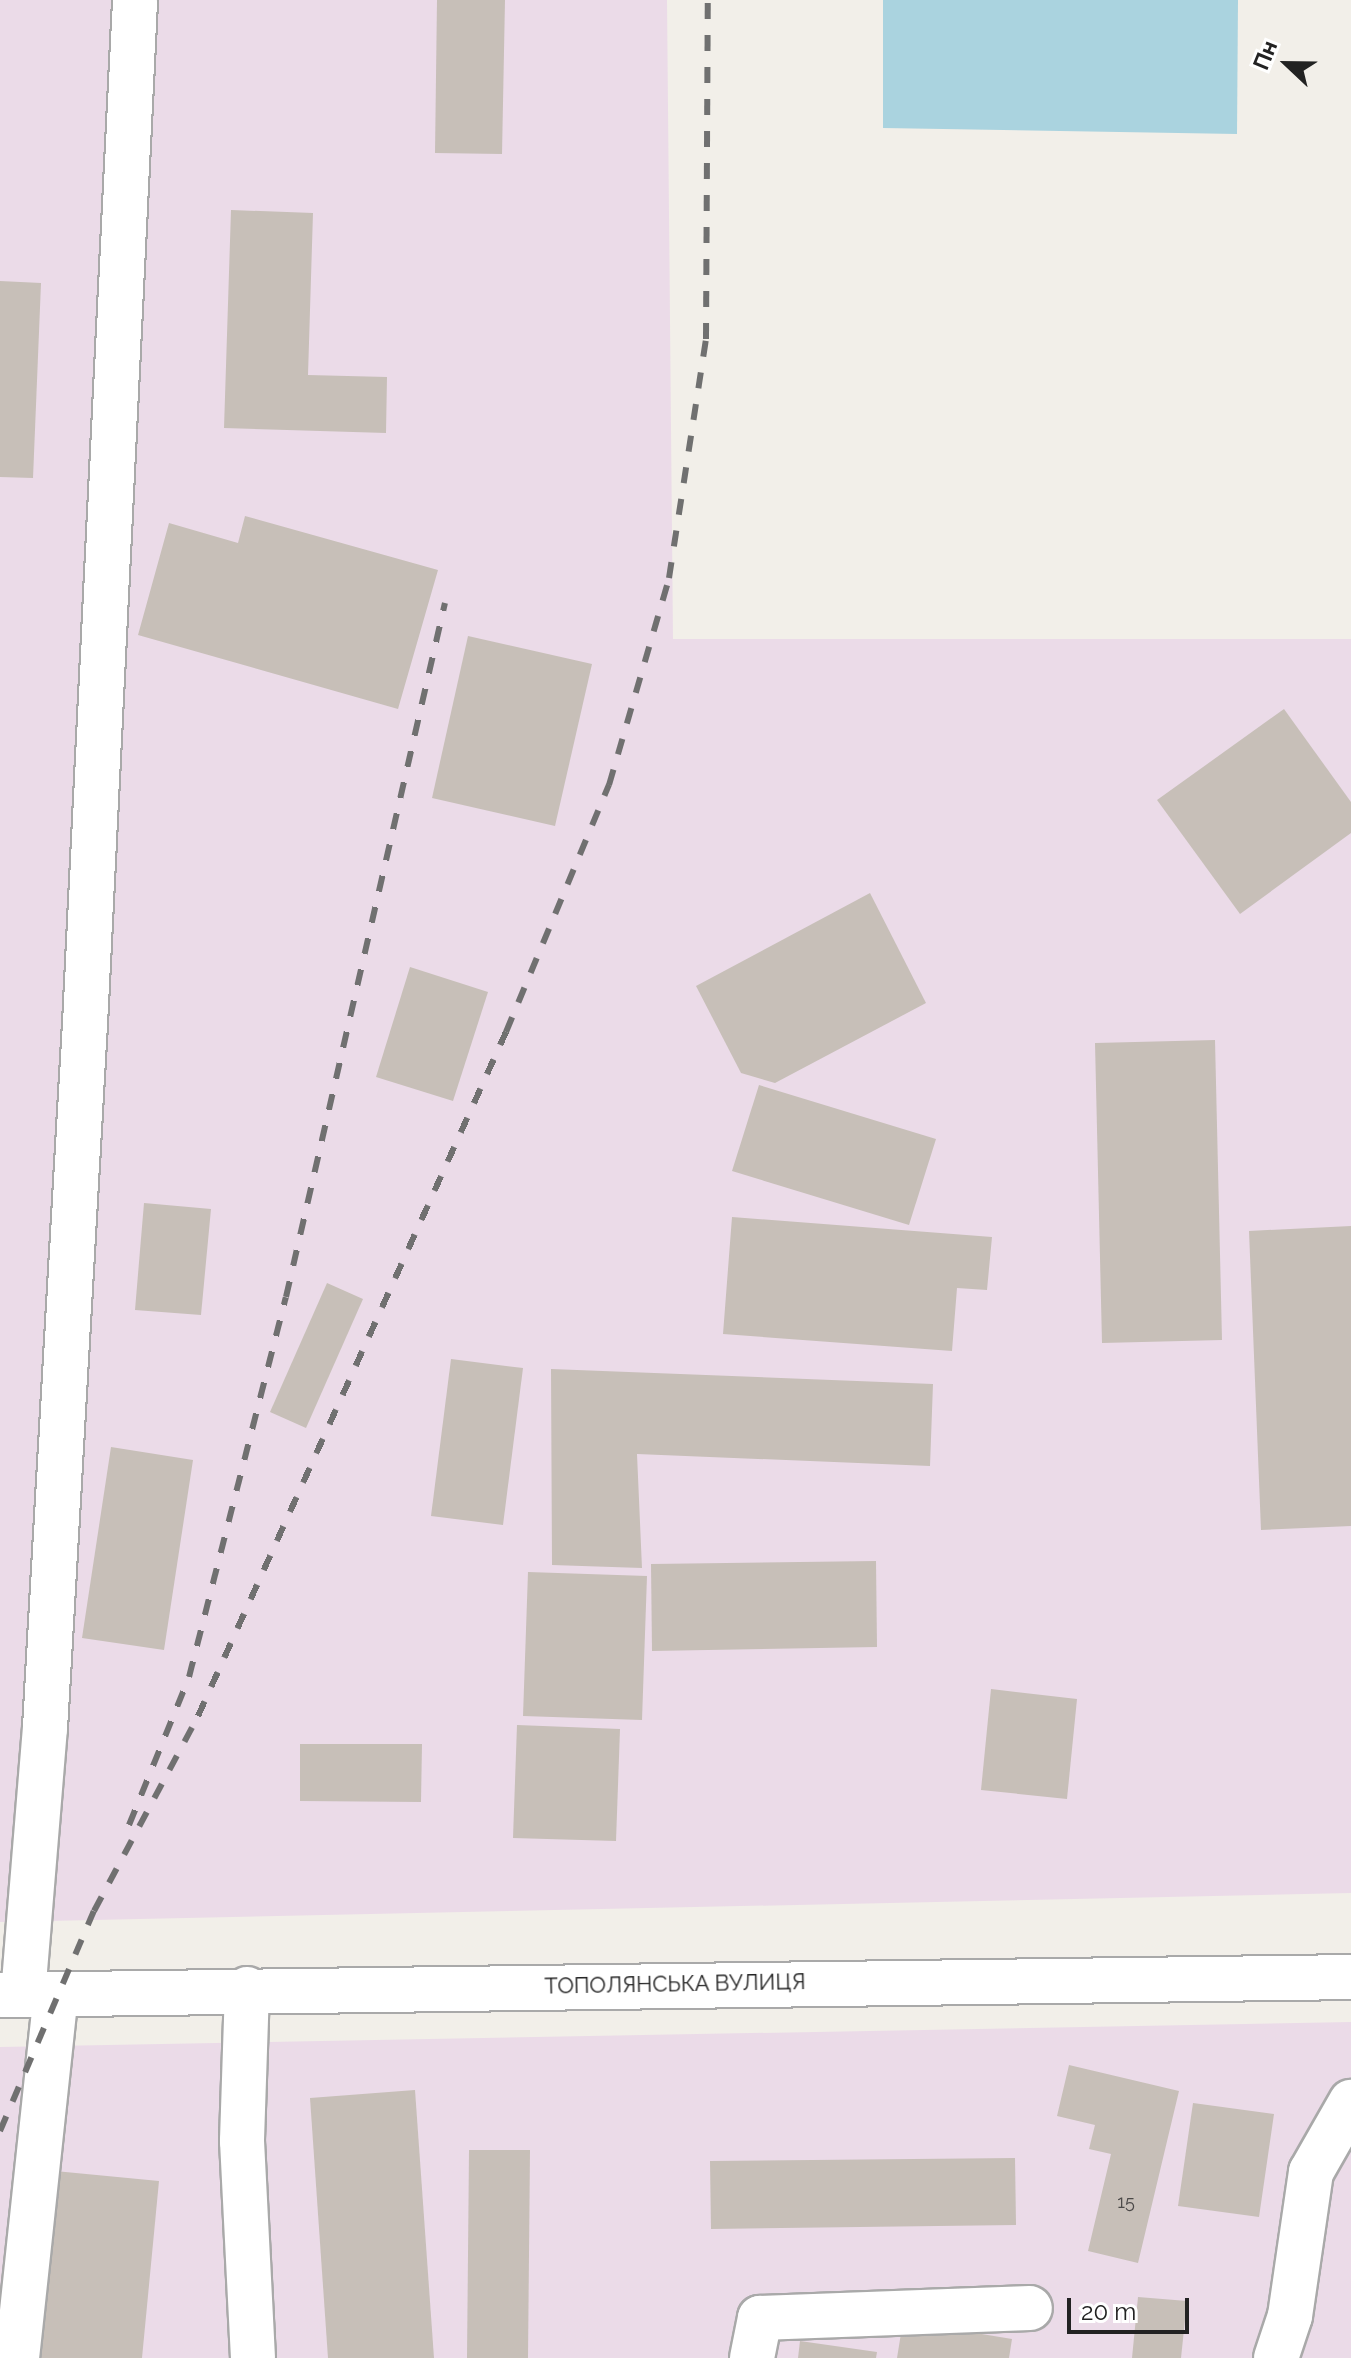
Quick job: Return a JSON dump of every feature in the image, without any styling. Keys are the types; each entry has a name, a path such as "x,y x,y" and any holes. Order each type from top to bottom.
{"street":[{"path":"17,2358 26,1995 46,1713 84,1039 135,0"},
{"name":"ТОПОЛЯНСЬКА ВУЛИЦЯ","path":"26,1995 247,1989 1351,1977"},
{"path":"247,1989 242,2141 253,2358"},
{"path":"1276,2358 1290,2316 1311,2172 1351,2102"},
{"path":"752,2358 760,2318 1030,2308"}],"shaded area":[{"path":"0,0 667,0 673,639 1351,639 1351,1893 0,1922"},
{"path":"1351,2022 1351,2358 0,2358 0,2047"}],"water":[{"path":"883,0 1238,0 1237,134 883,128"}],"building":[{"path":"437,0 505,0 502,154 435,153"},
{"path":"231,210 313,213 308,375 387,377 386,433 224,428"},
{"path":"0,281 41,283 33,478 0,477"},
{"path":"245,516 438,570 398,709 138,635 169,523 238,543"},
{"path":"468,636 592,664 555,826 432,798"},
{"path":"1284,709 1351,802 1351,833 1240,914 1157,800"},
{"path":"870,893 926,1003 775,1083 741,1073 696,986"},
{"path":"410,967 488,992 453,1101 376,1077"},
{"path":"1215,1040 1222,1340 1102,1343 1095,1043"},
{"path":"759,1085 936,1139 909,1225 732,1171"},
{"path":"144,1203 211,1209 201,1315 135,1310"},
{"path":"732,1217 992,1237 987,1290 957,1288 952,1351 723,1334"},
{"path":"1351,1226 1351,1526 1261,1530 1249,1231"},
{"path":"327,1283 363,1299 306,1428 270,1412"},
{"path":"451,1359 523,1368 503,1525 431,1516"},
{"path":"551,1369 933,1384 930,1466 637,1454 642,1568 552,1565"},
{"path":"111,1447 193,1460 164,1650 82,1638"},
{"path":"876,1561 877,1647 652,1651 651,1564"},
{"path":"528,1572 647,1576 642,1720 523,1716"},
{"path":"991,1689 1077,1699 1067,1799 981,1790"},
{"path":"517,1725 620,1729 616,1841 513,1838"},
{"path":"300,1744 422,1744 421,1802 300,1801"},
{"path":"1069,2065 1179,2091 1138,2263 1088,2251 1111,2154 1089,2149 1095,2125 1057,2116"},
{"path":"415,2090 434,2358 328,2358 310,2098"},
{"path":"1193,2103 1274,2114 1259,2217 1178,2206"},
{"path":"469,2150 530,2150 528,2358 467,2358"},
{"path":"1015,2158 1016,2225 711,2229 710,2161"},
{"path":"55,2171 159,2181 142,2358 38,2358"},
{"path":"1138,2297 1187,2301 1181,2358 1132,2358"},
{"path":"903,2321 1012,2339 1009,2358 897,2358"},
{"path":"800,2341 877,2352 876,2358 798,2358"}],"railway":[{"path":"0,2131 94,1911 198,1716 506,1032 609,785 669,578 706,339 708,0"},
{"path":"129,1825 189,1677 286,1297 445,603"}]}
